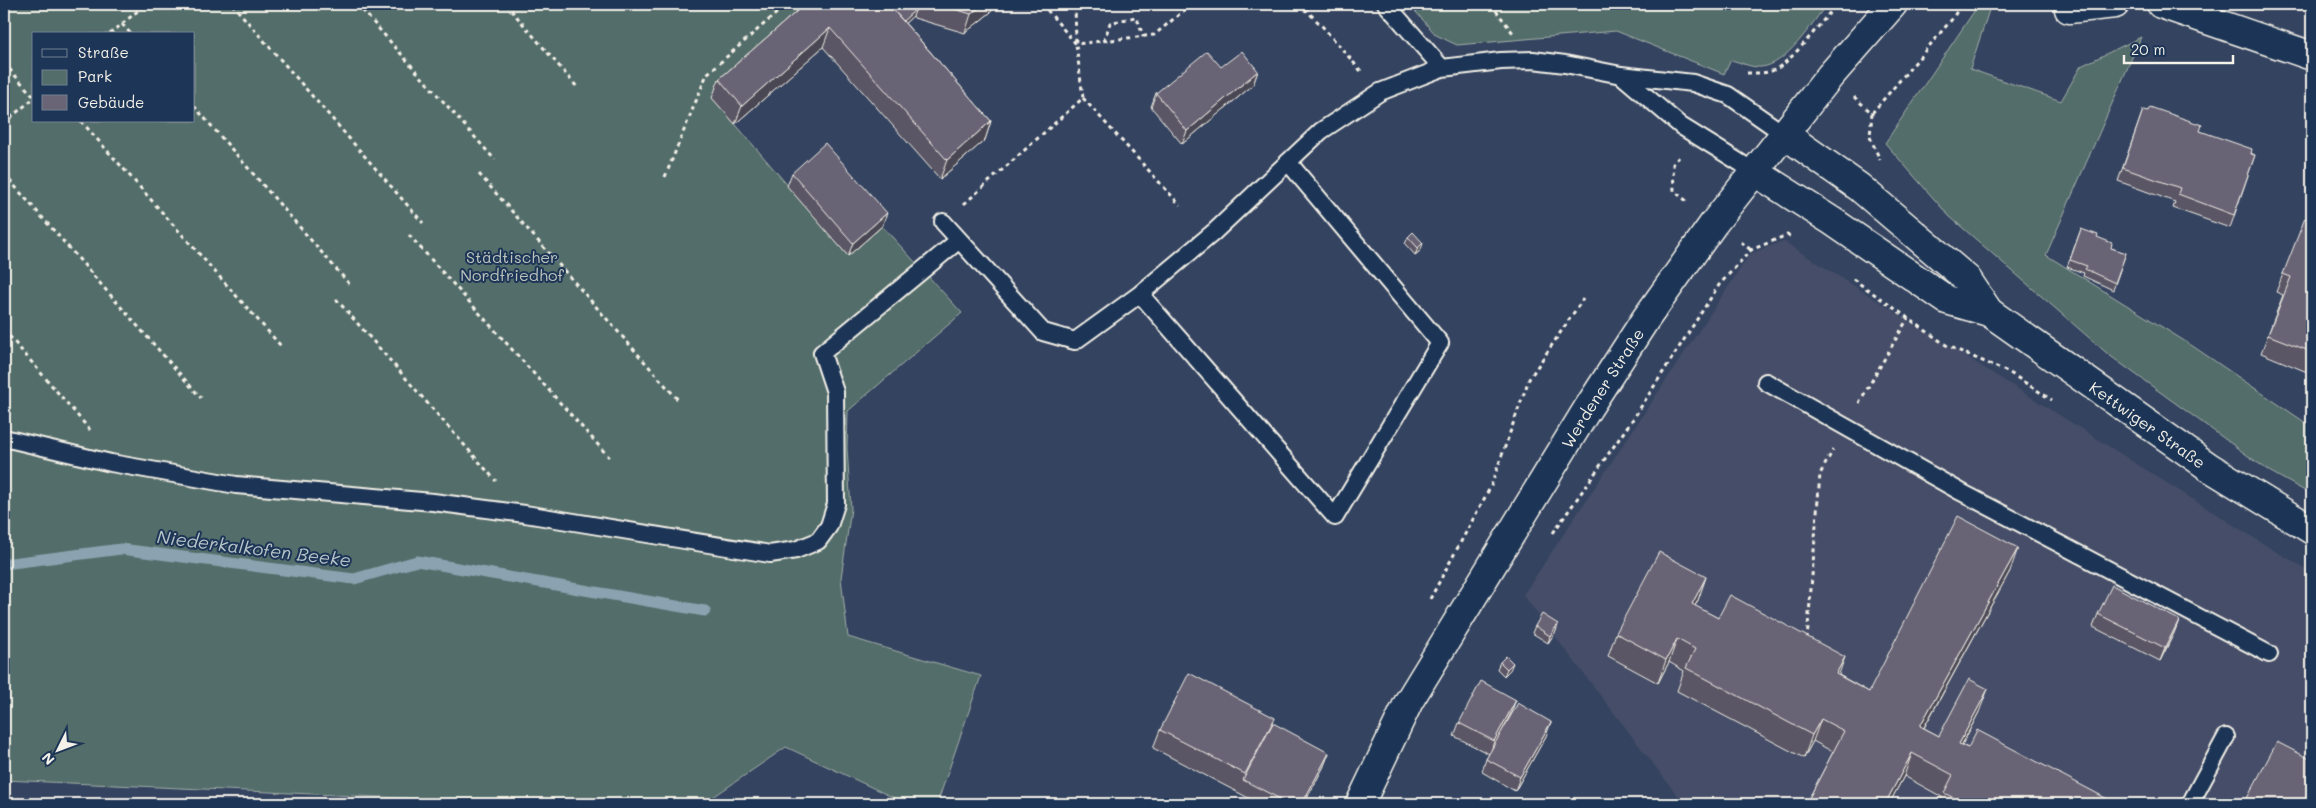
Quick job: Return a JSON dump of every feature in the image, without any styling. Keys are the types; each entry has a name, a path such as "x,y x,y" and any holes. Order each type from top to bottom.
{"main road":[{"name":"Werdener Straße","path":"1360,804 1409,701 1588,408 1645,320 1714,223 1830,76 1893,4"},
{"path":"2069,9 2115,4"},
{"path":"2161,4 2312,56"},
{"name":"Kettwiger Straße","path":"1784,134 1859,187 1966,278 1988,312"},
{"name":"Kettwiger Straße","path":"1755,172 1832,221 1947,300 1988,312 2209,467 2312,530"}],"lane":[{"path":"1386,4 1442,68"},
{"path":"943,222 1043,332 1075,340 1140,294 1214,232 1321,131 1380,92 1442,68 1501,61 1533,60 1621,75 1693,83 1728,95 1784,134"},
{"path":"1621,75 1680,126 1755,172"},
{"path":"1140,294 1335,517 1440,343 1288,162"},
{"path":"4,438 110,464 236,485 433,502 525,514 770,554 796,550 818,541 829,526 836,504 835,392 822,353 959,240"},
{"path":"1766,382 1961,492 2269,654"},
{"path":"2190,804 2226,737"}],"path":[{"path":"112,32 146,4"},
{"path":"232,4 423,223"},
{"path":"357,4 495,160"},
{"path":"506,4 577,87"},
{"path":"665,177 707,74 787,4"},
{"path":"1042,4 1076,44"},
{"path":"1075,4 1076,44 1083,98 1180,204"},
{"path":"1076,44 1154,35 1192,4"},
{"path":"1289,4 1307,11 1367,78"},
{"path":"1745,73 1763,73 1776,69 1798,49 1837,4"},
{"path":"1880,161 1870,137 1872,113 1952,18 1960,4"},
{"path":"1104,41 1110,23 1135,18 1139,23 1143,37"},
{"path":"122,24 129,32"},
{"path":"4,63 32,95"},
{"path":"943,222 1083,98"},
{"path":"4,123 32,99"},
{"path":"195,107 351,286"},
{"path":"82,122 281,346"},
{"path":"1673,164 1674,191"},
{"path":"4,174 201,398"},
{"path":"479,174 680,402"},
{"path":"410,235 609,457"},
{"path":"1551,537 1572,504 1635,416 1719,285 1751,250 1787,235 1795,239"},
{"path":"1849,275 1946,345"},
{"path":"1430,600 1491,486 1529,378 1583,299"},
{"path":"336,300 525,514"},
{"path":"1807,643 1820,474 1908,318"},
{"path":"4,330 94,434"}],"shaded area":[{"path":"1783,241 2275,551 2312,572 2312,804 1684,804 1523,595 1750,254"}],"green space":[{"name":"Städtischer Nordfriedhof","path":"4,4 820,4 713,98 848,256 882,226 962,313 848,411 847,448 851,509 841,578 848,637 981,676 937,804 907,804 786,747 703,804 533,804 4,780"},
{"path":"1409,4 1827,4 1798,42 1780,59 1761,67 1750,66 1731,60 1724,74 1616,31 1457,45 1436,35"},
{"path":"1979,4 1991,4 1970,69 2061,101 2081,66 2141,37 2046,255 2191,345 2312,427 2312,495 2269,471 2109,355 1949,216 1885,143"}],"building":[{"path":"805,4 888,4 991,121 947,160 830,28 742,106 719,79"},
{"path":"888,4 911,4 916,9 903,21"},
{"path":"938,4 984,4 971,14"},
{"path":"1207,51 1221,67 1242,51 1258,71 1187,131 1156,93"},
{"path":"2150,107 2202,125 2200,131 2252,149 2251,154 2255,155 2234,215 2178,194 2180,188 2123,168 2143,110 2148,111"},
{"path":"825,143 887,213 853,243 792,173"},
{"path":"2305,218 2312,221 2312,352 2268,335 2291,277 2283,274"},
{"path":"2081,229 2098,235 2097,237 2112,243 2111,248 2126,253 2115,283 2085,269 2087,266 2070,260"},
{"path":"1413,232 1423,243 1418,248 1408,237"},
{"path":"1958,516 2018,548 1920,726 1939,736 1969,679 1988,689 1959,744 1968,748 1977,730 2117,804 1966,804 1944,793 1953,775 1912,753 1885,804 1806,804 1844,731 1821,719 1812,735 1686,668 1695,649 1677,639 1666,660 1616,633 1659,552 1706,577 1692,604 1718,618 1730,595 1845,657 1836,674 1869,692"},
{"path":"2112,585 2179,620 2165,648 2098,614"},
{"path":"1542,614 1558,624 1550,636 1535,626"},
{"path":"1506,656 1513,663 1507,669 1500,662"},
{"path":"1189,673 1275,718 1245,774 1160,730"},
{"path":"1481,681 1516,700 1494,741 1459,723"},
{"path":"1518,703 1551,722 1520,777 1486,759"},
{"path":"1273,723 1329,753 1302,804 1290,804 1243,780"},
{"path":"2277,742 2312,760 2312,804 2244,804"}],"waterway":[{"name":"Niederkalkofen Beeke","path":"4,564 121,549 354,579 417,561 705,611"}]}
